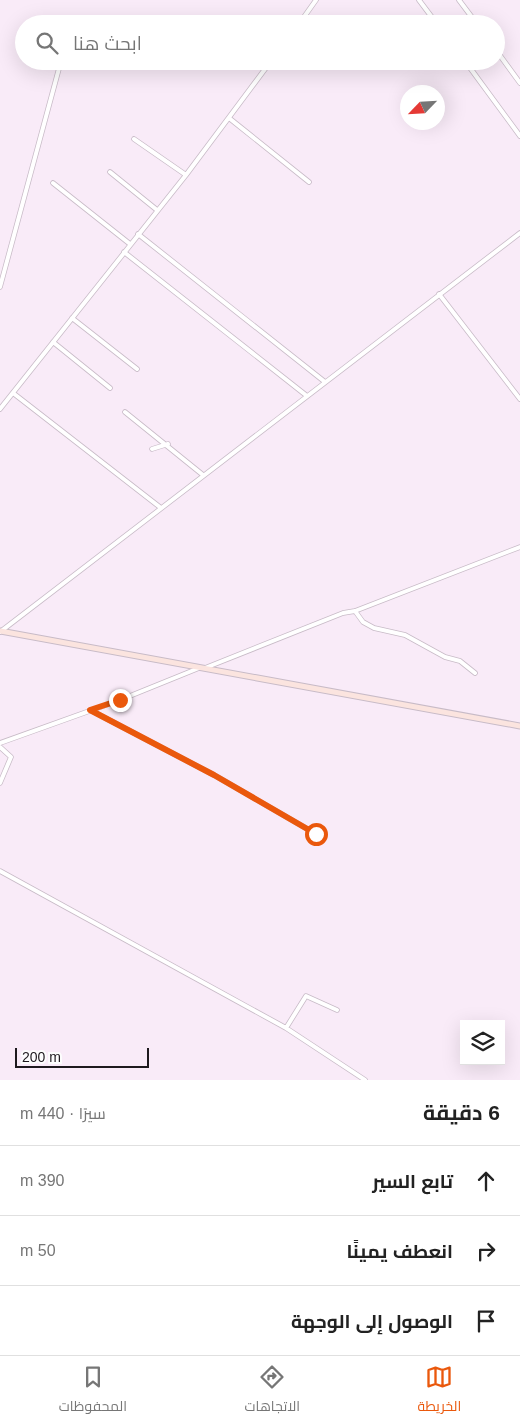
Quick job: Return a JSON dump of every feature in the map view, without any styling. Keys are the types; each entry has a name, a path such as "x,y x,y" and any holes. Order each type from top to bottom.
{"main road":[{"path":"0,631 520,726"}],"street":[{"path":"305,15 316,0"},
{"path":"419,0 430,15"},
{"path":"459,0 470,15"},
{"path":"505,62 520,83"},
{"path":"0,287 58,70"},
{"path":"0,409 186,175 264,70"},
{"path":"472,70 520,136"},
{"path":"229,118 309,182"},
{"path":"134,139 186,175"},
{"path":"110,172 157,210"},
{"path":"53,183 130,244"},
{"path":"0,631 520,233"},
{"path":"138,234 325,382"},
{"path":"124,252 307,396"},
{"path":"439,294 520,400"},
{"path":"72,318 137,369"},
{"path":"53,342 110,388"},
{"path":"13,393 160,508"},
{"path":"125,412 168,444 202,475"},
{"path":"152,449 168,444"},
{"path":"0,743 520,548"},
{"path":"355,611 363,622 374,628 405,635 445,657 460,661 475,673"},
{"path":"90,710 214,775 316,834"},
{"path":"0,747 11,757 0,783"},
{"path":"0,871 286,1028 365,1080"},
{"path":"286,1028 306,996 337,1010"}],"route":[{"path":"120,700 90,710 204,772 214,775 316,834"}]}
